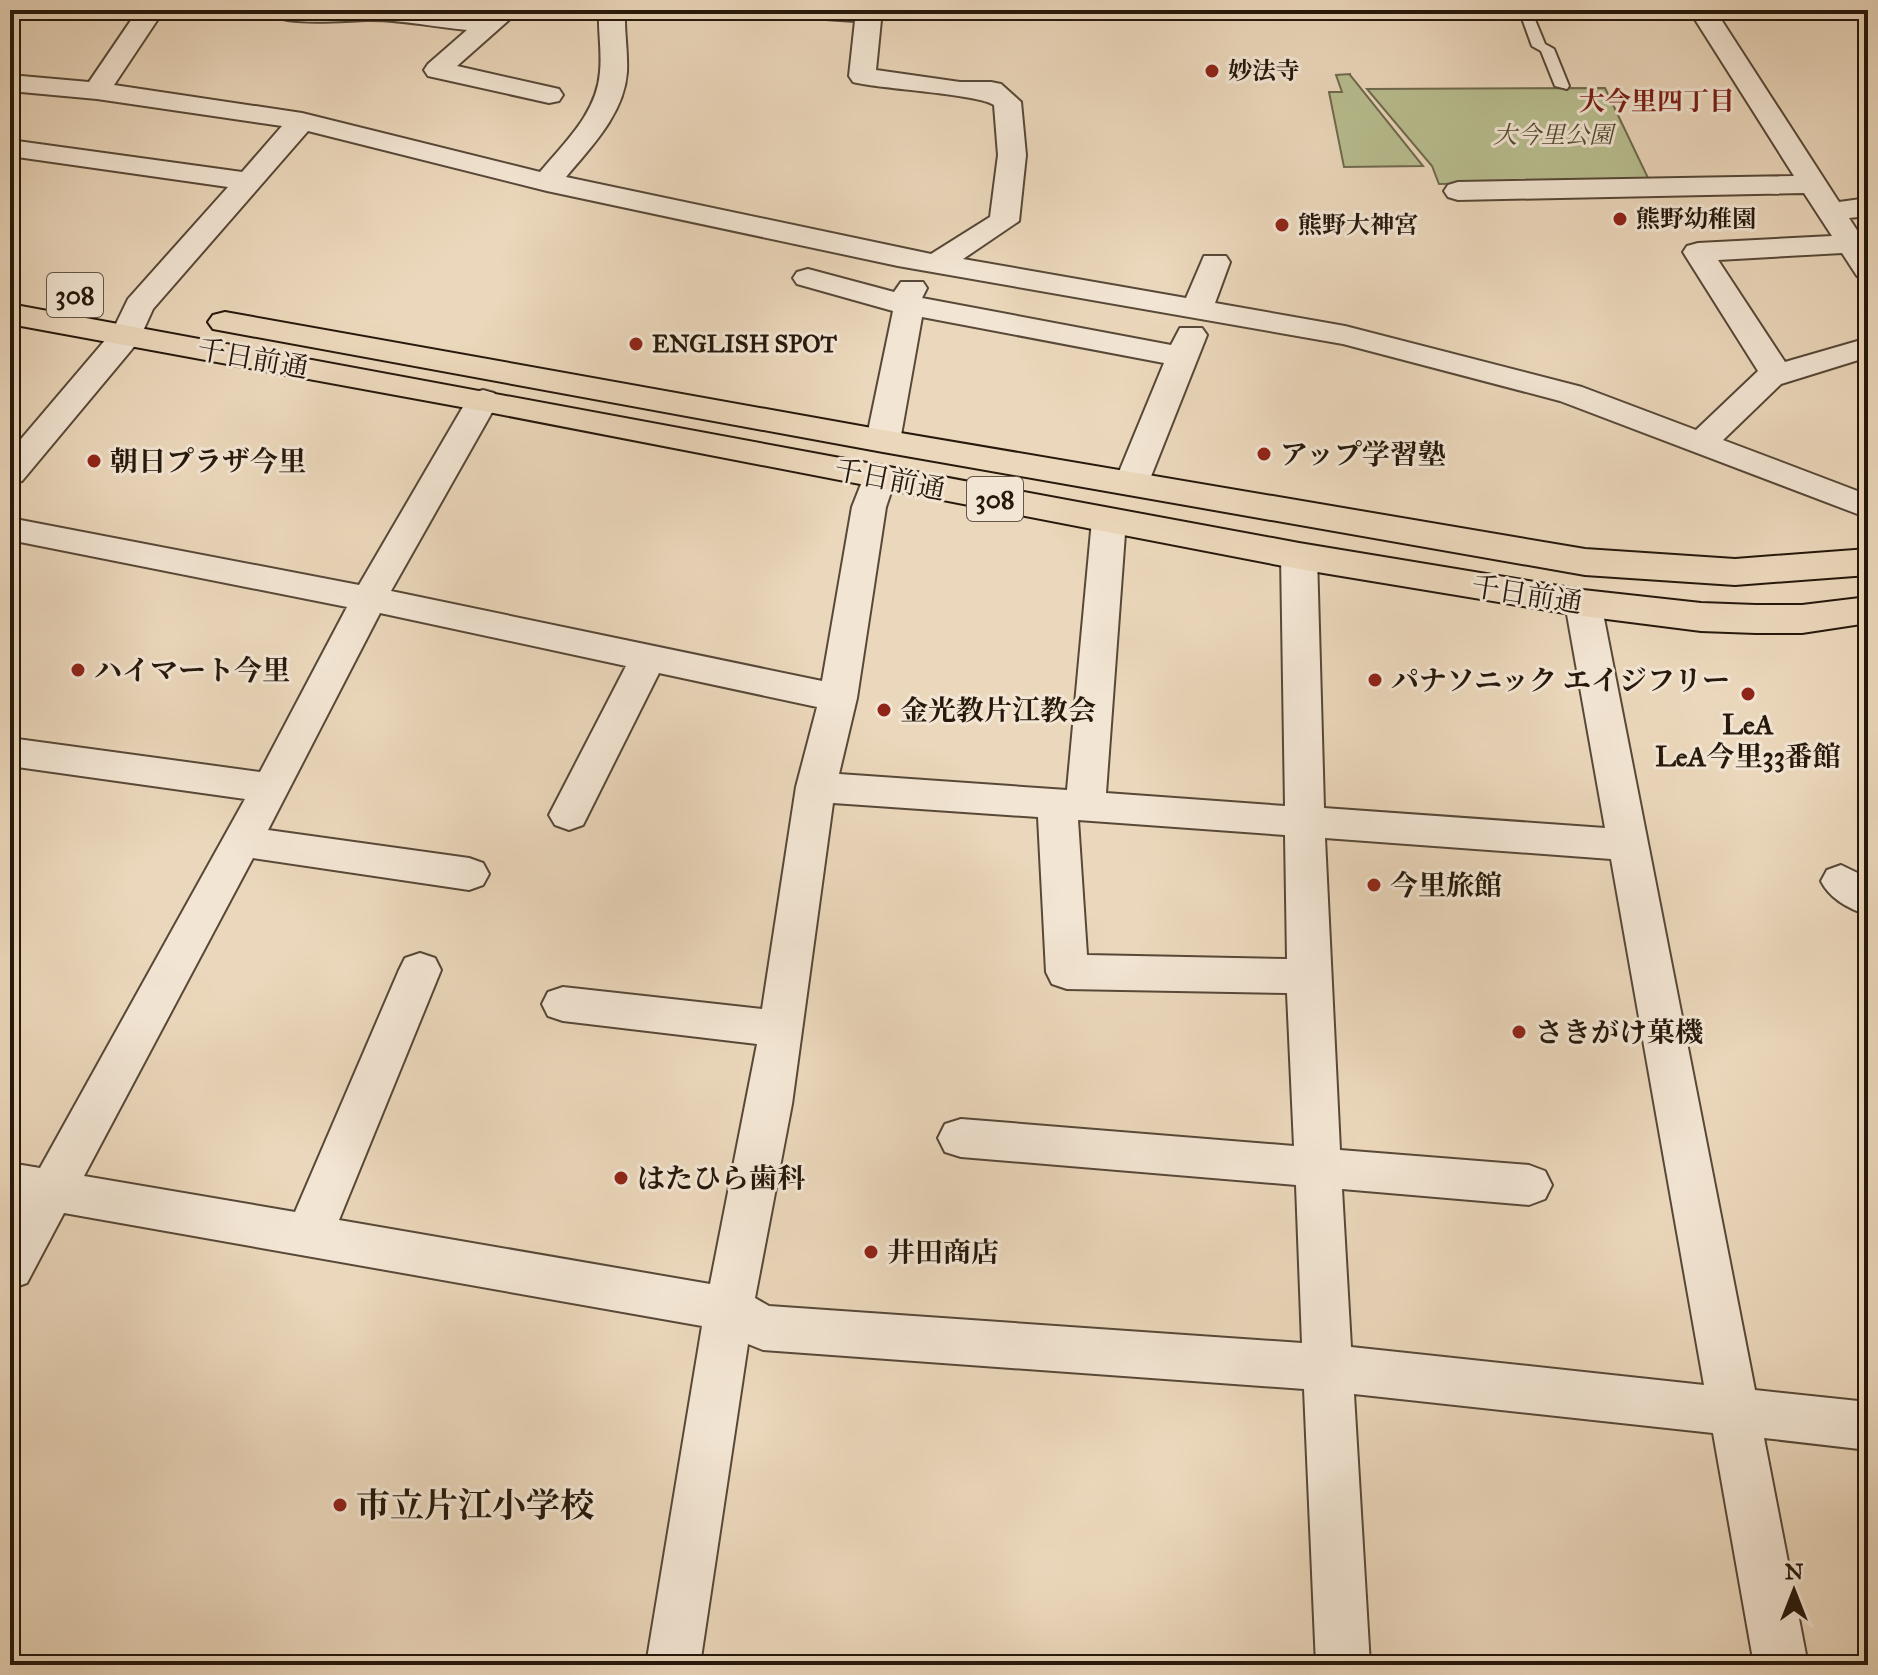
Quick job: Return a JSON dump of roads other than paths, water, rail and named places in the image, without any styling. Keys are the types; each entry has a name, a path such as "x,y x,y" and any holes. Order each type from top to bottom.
{"highway":[{"name":"千日前通","path":"10,284 133,321 483,400 881,459 1131,484 1585,562 1735,572 1868,562"},
{"name":"千日前通","path":"10,314 133,321 881,459 1109,520 1299,556 1583,603 1671,615 1756,619 1802,619 1868,610"}],"street":[{"path":"97,91 151,10"},
{"path":"278,10 347,16 366,12 497,18"},
{"path":"547,182 603,110 612,85 614,62 609,35 612,10"},
{"path":"673,1665 729,1309 781,1029 816,787 838,698 906,305 931,263 1004,221 1012,155 1007,102 991,90 960,90 862,76 868,12 811,10"},
{"path":"1702,10 1810,184 1868,270"},
{"path":"497,18 437,70 549,95"},
{"path":"10,83 97,91 302,121 547,182 931,263 1345,335 1439,357 1571,394 1868,507"},
{"path":"10,473 302,121"},
{"path":"10,148 251,182"},
{"path":"1458,191 1810,184"},
{"path":"1828,212 1868,207"},
{"path":"1777,375 1698,252 1850,244"},
{"path":"1131,484 1182,357 1215,262"},
{"path":"808,278 906,305 1182,357"},
{"path":"1700,444 1770,377 1868,347"},
{"path":"10,1268 32,1186 242,841 369,599 483,400"},
{"path":"1109,520 1071,803 1067,972 1308,976"},
{"path":"10,529 369,599 838,698"},
{"path":"1299,556 1308,976 1343,1665"},
{"path":"1583,603 1781,1665"},
{"path":"569,815 648,659"},
{"path":"10,752 271,788"},
{"path":"816,787 1629,845"},
{"path":"242,841 469,874"},
{"path":"309,1235 420,970"},
{"path":"563,1004 781,1029"},
{"path":"961,1138 1529,1185"},
{"path":"32,1186 729,1309 763,1328 1329,1368 1868,1426"}],"lane":[{"path":"1525,10 1539,46 1547,49 1562,86"}],"place":[{"name":"妙法寺","path":"1212,71"},
{"name":"熊野幼稚園","path":"1620,219"},
{"name":"熊野大神宮","path":"1282,225"},
{"name":"ENGLISH SPOT","path":"636,344"},
{"name":"アップ学習塾","path":"1264,454"},
{"name":"朝日プラザ今里","path":"94,461"},
{"name":"ハイマート今里","path":"78,670"},
{"name":"パナソニック エイジフリー","path":"1375,680"},
{"name":"LeA LeA今里33番館","path":"1748,694"},
{"name":"金光教片江教会","path":"884,710"},
{"name":"今里旅館","path":"1374,885"},
{"name":"さきがけ菓機","path":"1519,1032"},
{"name":"はたひら歯科","path":"621,1178"},
{"name":"井田商店","path":"871,1252"},
{"name":"市立片江小学校","path":"340,1505"}],"district":[{"name":"大今里四丁目","path":"1657,101"}],"park label":[{"name":"大今里公園","path":"1553,135"}]}
